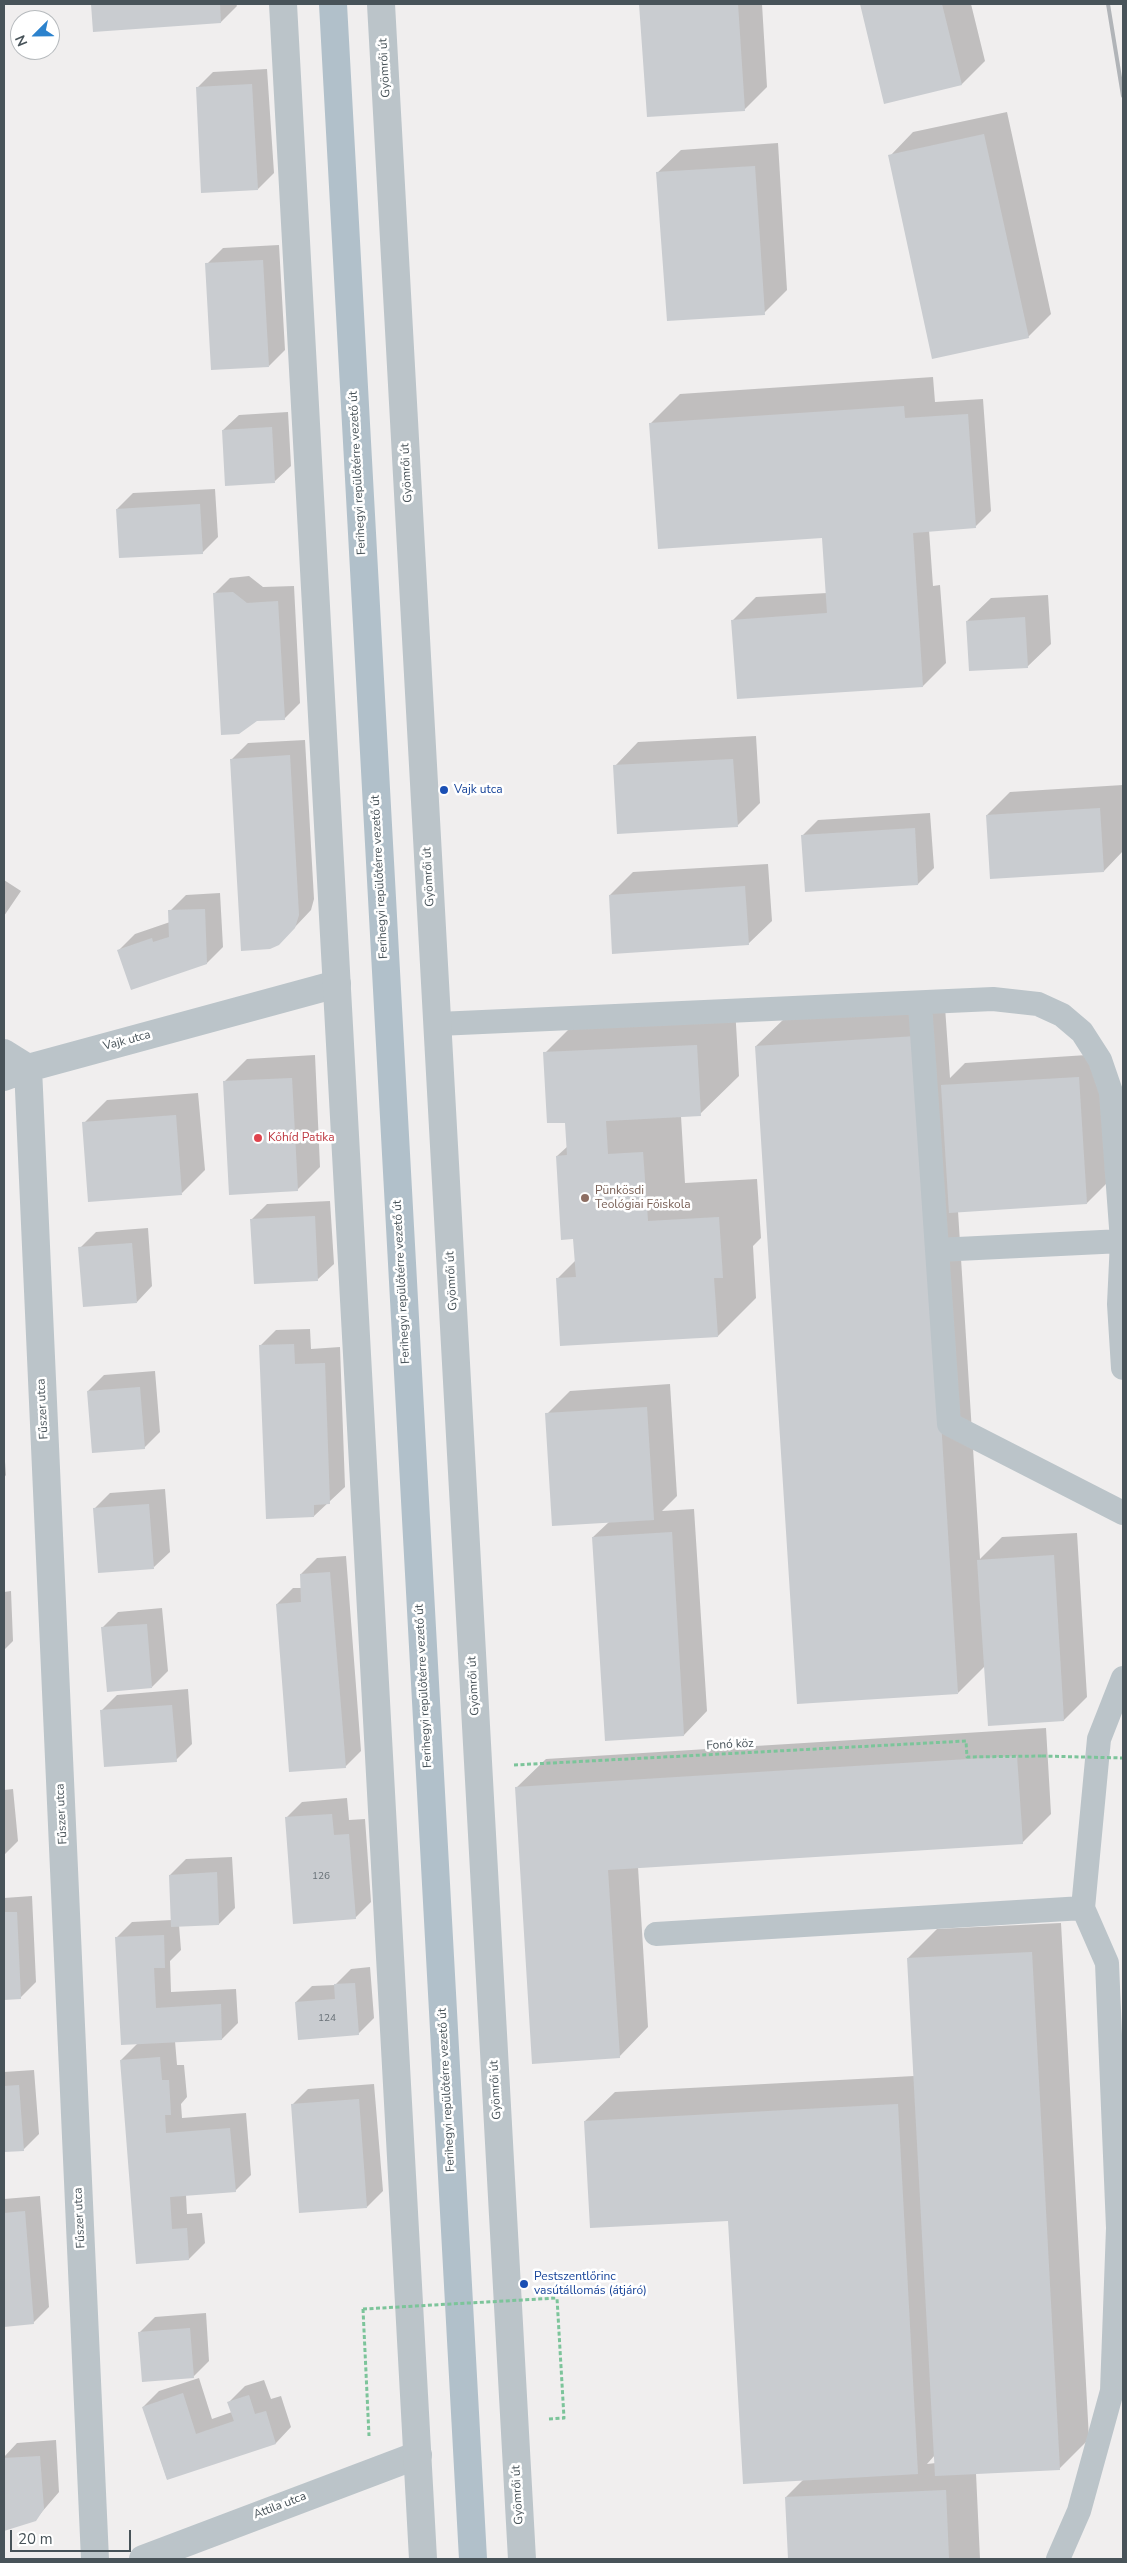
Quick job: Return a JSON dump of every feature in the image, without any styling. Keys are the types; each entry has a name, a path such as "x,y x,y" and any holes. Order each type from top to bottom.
{"main road":[{"name":"Ferihegyi repülőtérre vezető út","path":"332,4 473,2559"}],"street":[{"path":"283,4 423,2559"},
{"name":"Gyömrői út","path":"381,4 522,2559"},
{"name":"Vajk utca","path":"16,1072 337,984"},
{"path":"4,1053 16,1072"},
{"name":"Fűszer utca","path":"16,1072 95,2559"},
{"name":"Attila utca","path":"143,2559 418,2455"}],"lane":[{"path":"438,1024 920,1004 993,999 1038,1004 1062,1015 1082,1032 1100,1060 1111,1092 1122,1241 1119,1304 1123,1368"},
{"path":"920,1004 949,1424 1123,1513"},
{"path":"937,1250 1122,1241"},
{"path":"1058,2559 1079,2511 1112,2391 1118,2228 1108,1963 1083,1908 1099,1739 1123,1678"},
{"path":"656,1934 1083,1908"}],"path":[{"name":"Fonó köz","path":"478,1767 966,1741 967,1757 1123,1758"},
{"path":"368,2415 363,2309 557,2298 564,2418"}],"building":[{"path":"91,4 220,4 221,23 93,32"},
{"path":"639,4 738,4 745,111 647,117"},
{"path":"860,4 942,4 962,85 884,104"},
{"path":"252,84 258,190 201,193 196,87"},
{"path":"984,134 1029,338 932,359 888,155"},
{"path":"755,166 765,315 667,321 656,172"},
{"path":"263,260 269,367 211,370 205,263"},
{"path":"904,406 905,418 968,414 976,528 913,533 923,687 737,699 731,620 827,613 822,538 658,549 649,423"},
{"path":"272,427 275,483 225,486 222,430"},
{"path":"200,504 203,554 119,558 116,509"},
{"path":"233,592 247,603 278,601 285,720 257,721 239,734 221,735 213,593"},
{"path":"1025,617 1028,668 969,671 966,621"},
{"path":"290,755 299,915 295,928 279,945 270,949 241,951 230,759"},
{"path":"733,759 738,827 617,834 613,765"},
{"path":"1100,808 1104,872 990,879 986,815"},
{"path":"915,828 918,885 805,892 801,835"},
{"path":"745,886 749,945 612,954 609,895"},
{"path":"205,909 207,964 131,990 117,950 152,938 153,942 169,937 168,910"},
{"path":"917,1036 958,1694 797,1704 755,1046"},
{"path":"697,1045 701,1116 606,1121 608,1154 643,1152 648,1221 719,1217 723,1278 714,1278 718,1337 560,1346 556,1278 576,1277 573,1239 561,1240 556,1156 567,1155 565,1123 547,1123 543,1052"},
{"path":"1079,1077 1087,1204 949,1213 941,1085"},
{"path":"292,1078 298,1191 229,1195 223,1081"},
{"path":"176,1115 182,1195 88,1202 82,1122"},
{"path":"315,1216 318,1281 254,1284 250,1219"},
{"path":"132,1243 137,1303 83,1307 78,1247"},
{"path":"294,1344 295,1364 325,1363 330,1504 314,1505 314,1517 266,1519 259,1345"},
{"path":"140,1387 145,1449 92,1453 87,1391"},
{"path":"647,1407 654,1520 552,1526 545,1413"},
{"path":"149,1504 154,1569 98,1573 93,1508"},
{"path":"672,1532 684,1736 605,1741 592,1537"},
{"path":"1054,1555 1064,1721 988,1726 977,1560"},
{"path":"330,1572 346,1768 289,1772 276,1604 301,1602 300,1574"},
{"path":"147,1624 152,1688 107,1692 101,1627"},
{"path":"172,1705 177,1762 104,1767 100,1710"},
{"path":"1017,1756 1023,1844 608,1870 620,2058 532,2064 515,1787"},
{"path":"332,1814 334,1835 349,1834 356,1919 293,1924 285,1817"},
{"path":"217,1872 219,1925 171,1927 169,1875"},
{"path":"4,1912 17,1912 21,1999 4,2000"},
{"path":"164,1935 165,1968 154,1968 156,2008 221,2004 222,2040 121,2045 115,1937"},
{"path":"1032,1952 1060,2470 935,2476 907,1958"},
{"path":"355,1983 359,2035 298,2040 295,2002 335,1999 334,1984"},
{"path":"160,2057 162,2080 169,2080 171,2115 165,2115 166,2133 230,2128 236,2192 170,2197 172,2229 187,2228 189,2260 136,2264 120,2060"},
{"path":"19,2085 24,2151 4,2152 4,2086"},
{"path":"359,2099 367,2208 299,2213 291,2104"},
{"path":"898,2104 918,2474 743,2484 728,2221 590,2228 584,2121"},
{"path":"25,2211 34,2324 4,2327 4,2213"},
{"path":"190,2328 194,2378 142,2382 138,2332"},
{"path":"183,2393 196,2434 234,2421 227,2402 249,2395 255,2414 266,2411 276,2444 167,2480 142,2407"},
{"path":"40,2456 44,2509 36,2521 4,2531 4,2458"},
{"path":"946,2490 949,2559 788,2559 785,2497"}],"railway":[{"path":"1108,4 1123,96"}],"place":[{"name":"Vajk utca","path":"444,790"},
{"name":"Kőhíd Patika","path":"258,1138"},
{"name":"Pünkösdi Teológiai Főiskola","path":"585,1198"},
{"name":"Pestszentlőrinc vasútállomás (átjáró)","path":"524,2284"}]}
